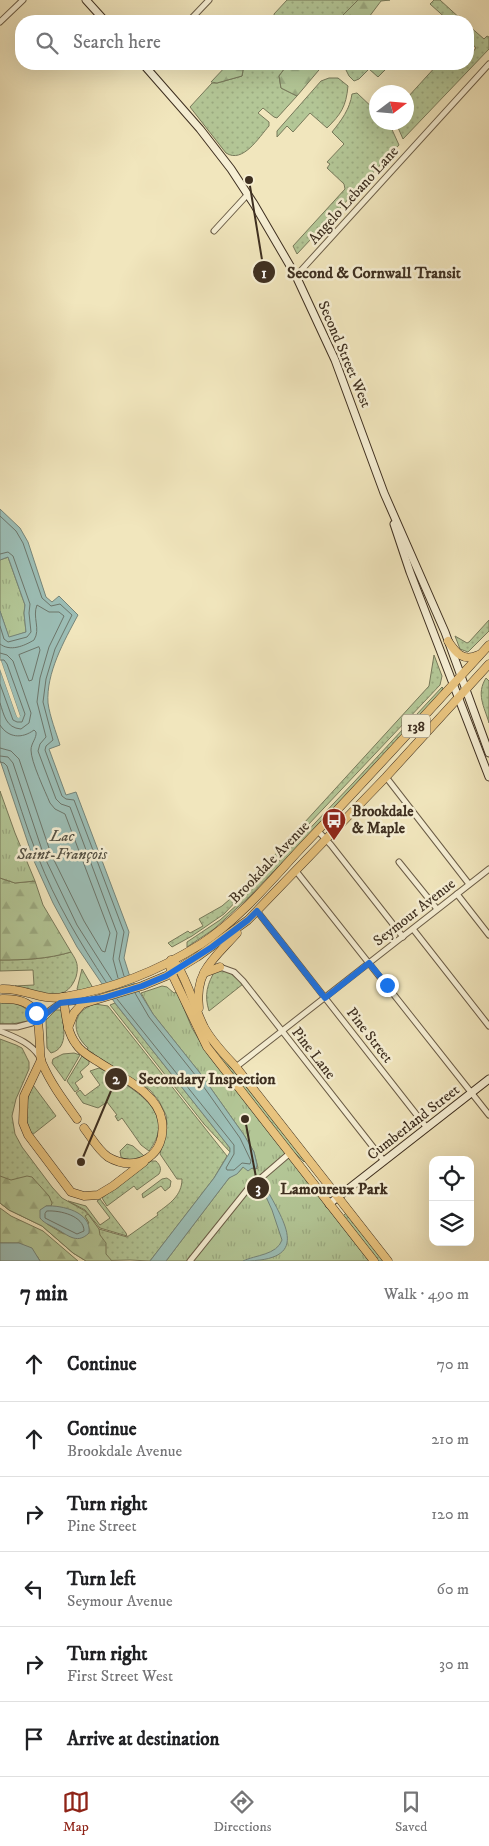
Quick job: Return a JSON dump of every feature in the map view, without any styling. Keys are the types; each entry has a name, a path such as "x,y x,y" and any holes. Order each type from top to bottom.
{"main road":[{"path":"86,0 100,15"},
{"name":"Second Street West","path":"150,70 204,134 248,194 296,276 336,360 410,572 489,777"},
{"name":"Second Street West","path":"384,493 448,641 489,753"},
{"path":"448,641 454,650 463,657 472,658 482,653"},
{"name":"Brookdale Avenue","path":"38,1020 36,1013 27,1003 2,994 17,989 46,998 64,1000 136,976 171,960 201,944 229,922 318,831 489,645"},
{"name":"Brookdale Avenue","path":"92,1000 142,986 179,968 248,920 326,840 489,664"},
{"path":"201,1019 198,999 201,976 208,965 248,920"},
{"path":"171,960 179,968 210,1036 388,1261"},
{"path":"171,960 171,972 206,1047 374,1261"},
{"path":"201,976 211,969 220,967"},
{"path":"41,1060 24,1096 24,1123 28,1135 71,1192 84,1196 98,1195 147,1160 154,1152 162,1128 160,1113 154,1101 144,1091 82,1051 76,1045 68,1028 64,1000"},
{"path":"68,1028 76,1010 82,1004 92,1000"},
{"path":"38,1020 41,1060 55,1089 77,1119"},
{"name":"Cumberland Street","path":"329,1204 489,1079"},
{"path":"84,1128 100,1150 109,1157 133,1164 147,1160"}],"street":[{"path":"0,22 22,0"},
{"path":"195,15 209,0"},
{"name":"Angelo Lebano Lane","path":"296,276 489,64"},
{"path":"214,232 248,194"},
{"path":"386,776 470,884"},
{"path":"318,831 403,936"},
{"path":"399,862 437,909"},
{"name":"Seymour Avenue","path":"236,1067 489,869"},
{"path":"296,871 489,1115"},
{"path":"458,894 489,935"},
{"name":"Pine Street","path":"257,911 427,1128"},
{"path":"413,928 489,1026"},
{"name":"Pine Lane","path":"220,967 234,972 243,981 384,1161"},
{"path":"0,1029 24,1026 38,1020 64,1000 92,1000"},
{"path":"0,1029 33,1048 41,1060"},
{"path":"190,1261 247,1190 290,1153"}],"green space":[{"path":"287,0 358,0 343,15 274,14"},
{"path":"358,0 390,0 381,1 370,15 343,15"},
{"path":"434,0 440,0 456,15 442,15 430,4"},
{"path":"474,30 484,39 487,36 489,37 489,49 474,65 474,50 476,48 474,46"},
{"path":"222,70 243,70 242,76 217,83 211,82"},
{"path":"243,70 284,70 279,76 281,88 297,96 277,118 263,108 258,113 269,122 269,126 250,148 238,155 232,155 226,153 190,107 212,83 242,76"},
{"path":"284,70 319,70 297,96 281,88 279,76"},
{"path":"346,70 368,70 359,79 354,81"},
{"path":"370,70 385,70 378,77"},
{"path":"433,70 469,70 414,127 414,90"},
{"path":"329,78 338,78 348,86 344,105 336,118 327,128 310,113 293,132 287,126 277,137 277,131 321,81"},
{"path":"357,93 369,104 369,130 392,130 399,145 297,254 293,246 345,189 344,184 327,168 330,164 327,162 344,144 332,132 347,110 352,94"},
{"path":"399,130 412,130 403,139"},
{"path":"8,557 25,605 26,632 9,638 0,611 0,560"},
{"path":"489,620 489,631 468,652 460,649 455,636 467,643"},
{"path":"434,655 442,676 440,685 224,914 172,947 168,943 188,931 190,933 203,926 199,919 222,906 252,880 429,686"},
{"path":"486,678 489,681 489,723 481,695"},
{"path":"442,687 441,693 358,784 248,898 214,929 187,947 187,942 220,920 238,904"},
{"path":"0,791 35,881 15,883 0,878"},
{"path":"0,878 15,883 35,881 43,905 71,952 36,959 0,960"},
{"path":"71,952 77,964 76,977 65,992 58,994 50,995 15,986 34,985 33,970 0,971 0,960 36,959"},
{"path":"82,969 93,988 78,991 77,989"},
{"path":"216,969 229,972 243,984 209,1011 207,990"},
{"path":"162,986 167,987 174,993 177,992 192,1028 208,1055 369,1261 166,1261 229,1178 243,1167 258,1168 254,1152 244,1135 200,1073 153,1014 141,993"},
{"path":"0,1002 20,1005 28,1011 34,1020 0,1024"},
{"path":"115,1003 230,1148 230,1152 204,1124 110,1005"},
{"path":"95,1004 108,1006 227,1156 214,1178 150,1261 86,1261 73,1253 42,1226 9,1210 0,1203 0,1039 22,1048 29,1062 29,1069 16,1099 12,1116 15,1134 22,1147 62,1198 85,1211 99,1229 127,1237 158,1215 157,1213 174,1199 180,1190 182,1179 177,1179 160,1154 167,1124 166,1115 159,1101 150,1090 87,1050 88,1048 79,1036 76,1029 78,1017 87,1007"},
{"path":"56,1010 61,1010 64,1034 61,1046 51,1053 47,1048 46,1020"},
{"path":"206,1036 304,1162 289,1147 213,1049"},
{"path":"74,1053 80,1055 65,1081 52,1063 53,1059 63,1054"},
{"path":"82,1056 89,1061 89,1064 80,1072 83,1077 75,1083 79,1089 75,1092 67,1081"},
{"path":"99,1068 141,1095 154,1111 159,1129 156,1140 149,1151 141,1145 122,1118 118,1121 115,1116 117,1115 107,1102 98,1108 83,1103 76,1093 80,1090 85,1096 100,1085 90,1071"},
{"path":"33,1085 56,1116 32,1135 27,1123 26,1110 28,1097"},
{"path":"127,1144 133,1146 144,1156 132,1160 121,1157 120,1151"},
{"path":"151,1161 156,1161 159,1164 159,1174 137,1190 134,1186 107,1206 102,1198"},
{"path":"0,1176 11,1180 27,1176 32,1177 49,1196 52,1203 51,1206 46,1206 47,1224 64,1234 89,1223 85,1216 88,1214 99,1229 100,1235 106,1243 106,1254 112,1261 86,1261 73,1253 42,1226 9,1210 0,1203"},
{"path":"167,1178 171,1181 170,1187 165,1191 161,1186 143,1198 142,1194 162,1179"},
{"path":"100,1199 127,1236 100,1228 85,1210 68,1201 86,1206 100,1225 110,1218 97,1201"},
{"path":"0,1208 11,1216 43,1231 78,1261 40,1261 37,1256 19,1243 0,1243"},
{"path":"346,1213 384,1261 378,1261 343,1216"}],"water":[{"name":"Lac Saint-François","path":"0,509 20,528 28,542 46,597 52,602 59,596 78,615 57,657 50,680 48,703 60,745 49,749 66,795 76,792 129,932 124,958 130,977 153,1014 200,1073 244,1135 254,1152 257,1165 256,1169 252,1168 248,1171 243,1167 237,1174 229,1178 166,1261 150,1261 214,1178 230,1152 230,1148 115,1003 77,947 53,903 34,861 0,760 0,669 17,717 20,716 0,658 0,611 9,637 26,632 25,605 8,557 0,560"},
{"path":"265,1186 285,1227 287,1238 285,1248 278,1255 264,1259 243,1261 271,1252 282,1240 262,1188"},
{"path":"46,1206 75,1211 86,1220 89,1226 89,1233 84,1237 75,1238 46,1223 40,1218 40,1210"},
{"path":"0,1243 19,1243 32,1248 40,1261 0,1261"}],"pier":[{"path":"0,658 20,716 19,718 17,717 0,669"}],"place":[{"name":"Second & Cornwall Transit","path":"249,180"},
{"name":"Brookdale & Maple","path":"334,841"},
{"name":"Lamoureux Park","path":"245,1119"},
{"name":"Secondary Inspection","path":"81,1162"}],"route":[{"path":"36,1013 38,1020 60,1003 103,998 142,986 166,976 212,947 257,911 325,998 369,963 387,985"}]}
